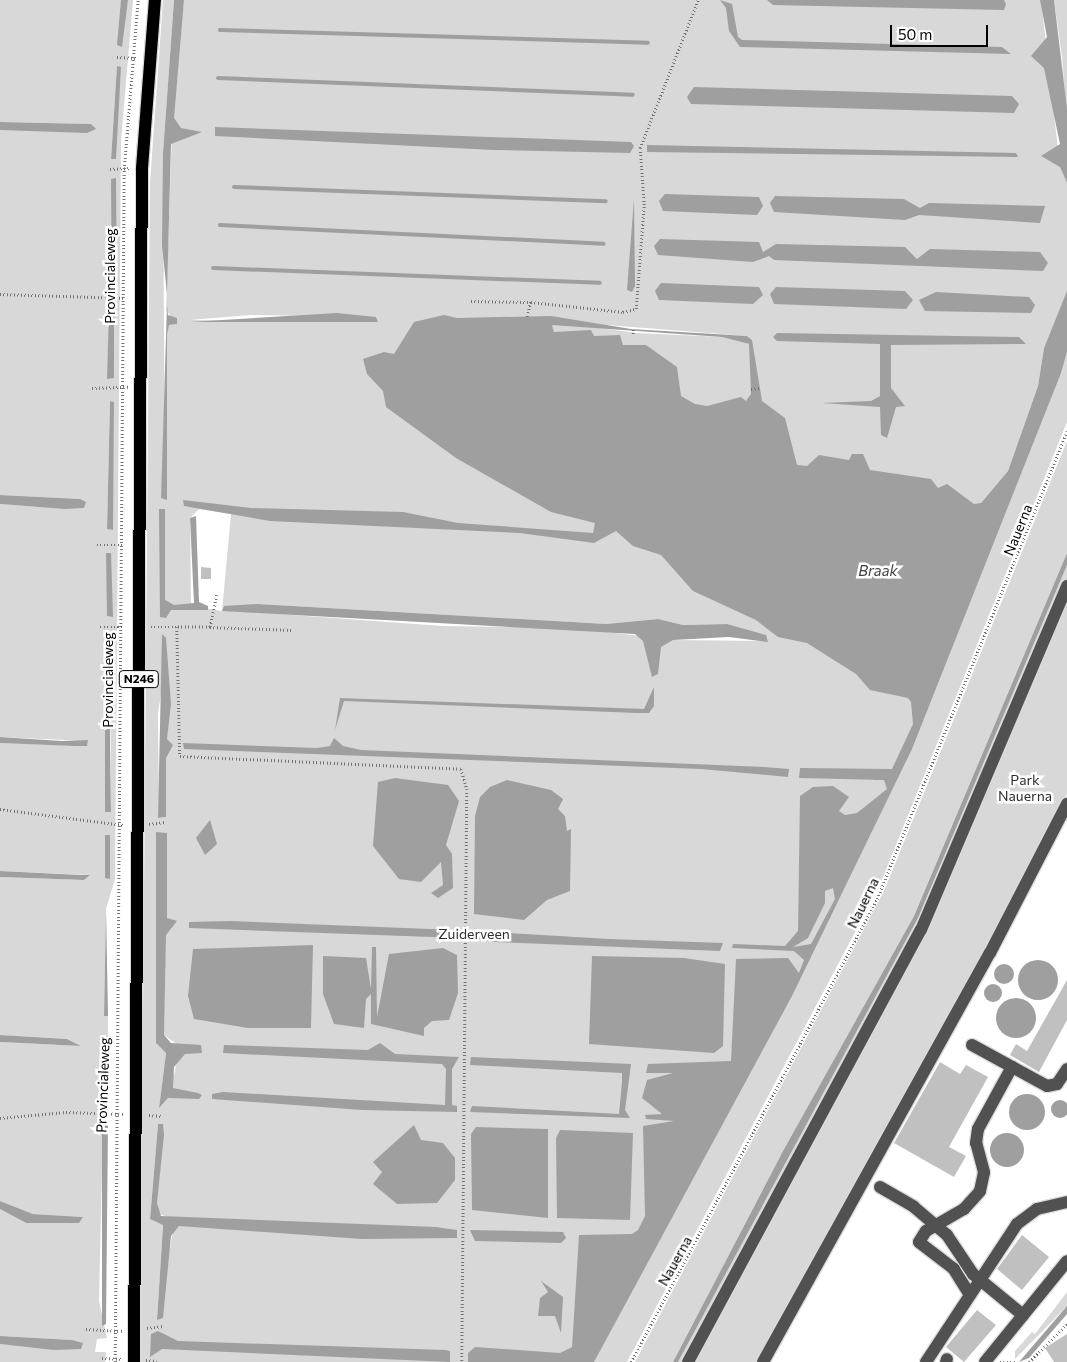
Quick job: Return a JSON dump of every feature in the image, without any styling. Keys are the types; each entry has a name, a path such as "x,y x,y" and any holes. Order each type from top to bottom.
{"main road":[{"name":"N246","path":"134,1361 140,297 142,168 148,58 155,0"}],"lane":[{"path":"688,1362 921,930 1067,586"},
{"path":"763,1362 985,962 1067,804"},
{"path":"972,1044 1043,1086 1063,1083 1067,1069"},
{"path":"970,1295 954,1268 919,1242 936,1225 964,1208 980,1191 984,1172 976,1144 978,1129 1012,1067"},
{"path":"880,1187 936,1225 979,1279 1023,1315"},
{"path":"926,1362 979,1279 1023,1219 1045,1206 1067,1202"},
{"path":"993,1360 1023,1315 1067,1261"}],"path":[{"name":"Provincialeweg","path":"115,1362 116,1114 124,626 122,388 126,298 124,169 130,58 138,0"},
{"path":"471,300 531,302 623,312 636,308 644,205 640,148 698,0"},
{"path":"116,57 148,58"},
{"path":"110,169 142,168"},
{"path":"0,294 140,297"},
{"path":"527,318 531,302"},
{"path":"633,328 633,334"},
{"path":"92,388 140,387"},
{"path":"751,389 761,388"},
{"name":"Nauerna","path":"632,1362 880,891 1067,431"},
{"path":"97,545 140,545"},
{"path":"210,627 217,595"},
{"path":"100,628 139,626"},
{"path":"160,627 293,630"},
{"path":"177,627 180,756 461,769 468,789 462,1362"},
{"path":"0,809 122,825 165,822"},
{"path":"0,1118 66,1112 162,1116"},
{"path":"1029,1362 1067,1324"},
{"path":"993,1360 1016,1362"}],"green space":[{"path":"0,0 121,0 121,47 128,0 133,0 121,141 115,879 106,909 104,1016 108,1016 108,1036 105,1036 99,1301 107,1338 97,1339 95,1352 106,1352 105,1362 0,1362 0,1344 81,1349 72,1340 0,1336 0,1209 26,1223 83,1217 33,1214 0,1201 0,1042 81,1046 67,1039 0,1035 0,877 84,880 89,875 0,871 0,743 86,746 87,741 0,737 0,504 64,509 80,499 0,495 0,130 91,124 0,122","holes":["117,66 116,159 111,158","110,401 114,402 112,530 107,528","110,637 111,812 105,811 105,638"]},
{"name":"Zuiderveen","path":"163,0 174,0 163,153 165,498 167,335 168,325 177,324 166,310 173,99 184,0 1041,0 1060,167 1067,183 1067,292 1044,348 1038,386 1008,471 981,503 1004,516 1067,353 1067,422 879,887 627,1362 140,1362 150,183","holes":["251,315 376,317 377,322 189,320","530,319 747,336 752,340 749,349 749,344 722,337 637,333","199,509 231,514 222,611 191,606 190,518","258,604 606,624 657,619 683,625 727,624 768,641 673,640 575,628 443,626 223,610","166,663 166,817 159,818 158,713","156,833 164,1035 178,1045 175,1072 159,1108 166,1053 156,1043","158,1124 157,1213 175,1220 157,1320 163,1224 150,1218"]},
{"path":"1054,0 1067,0 1067,120 1062,57"},
{"path":"1067,441 1067,553 914,916 783,1151 673,1362 635,1362 884,891"},
{"name":"Park Nauerna","path":"1067,565 1067,794 1027,876 759,1362 678,1362 918,918"},
{"path":"1067,1292 1067,1306 1015,1359 1015,1351 1032,1332 1035,1334"}],"water":[{"path":"121,0 128,0 122,47 117,45"},
{"path":"174,0 184,0 174,118 181,128 202,132 171,144 167,294 162,245 163,153"},
{"path":"720,0 732,4 738,37 742,40 1002,47 1011,54 740,47 729,31 726,8"},
{"path":"767,0 1004,0 1006,4 1004,10 773,5"},
{"path":"1040,0 1054,0 1067,108 1067,183 1060,167 1041,156 1060,144 1044,68 1031,56 1047,37"},
{"path":"117,66 121,67 116,159 111,159"},
{"path":"694,87 1012,96 1019,104 1014,113 691,104 687,97"},
{"path":"0,122 91,124 96,129 87,133 0,130"},
{"path":"215,127 631,142 634,146 630,153 494,150 215,136"},
{"path":"647,145 1016,153 1018,157 647,152"},
{"path":"116,178 117,294 112,292 111,179"},
{"path":"665,194 759,197 763,206 757,215 663,211 659,201"},
{"path":"775,196 904,199 920,208 929,203 1045,206 1040,223 919,215 905,220 774,212 770,203"},
{"path":"634,199 635,286 632,292 627,290"},
{"path":"660,239 759,242 763,252 776,244 905,247 917,259 930,249 1040,252 1048,263 1043,271 774,260 769,256 753,262 658,255 654,246"},
{"path":"661,283 759,287 763,295 753,304 659,300 655,291"},
{"path":"776,287 905,291 913,300 906,309 774,304 770,294"},
{"name":"Braak","path":"1067,291 1067,352 1061,373 912,749 792,996 594,1362 468,1362 468,1353 475,1347 560,1353 572,1347 579,1235 632,1234 638,1230 645,1216 643,1126 674,1121 646,1119 645,1115 662,1114 642,1098 647,1080 673,1073 646,1073 648,1064 731,1061 736,959 788,958 799,973 804,960 794,951 732,948 733,944 785,946 798,931 800,796 813,787 833,786 849,797 839,811 845,815 857,813 887,789 884,780 799,778 800,768 892,769 913,724 911,702 908,698 870,690 856,674 807,643 778,637 756,620 693,591 661,555 633,546 616,531 594,543 520,533 270,521 184,506 183,500 251,508 403,512 458,523 593,533 595,523 551,512 456,458 386,407 383,391 367,374 363,359 384,352 394,354 414,322 444,315 457,318 551,316 631,329 747,336 752,340 762,401 785,418 797,465 807,466 819,455 849,460 852,454 863,454 870,470 931,479 938,488 947,484 974,504 981,503 1008,471 1038,386 1044,348","holes":["552,325 722,337 749,344 751,394 746,401 741,397 707,406 695,404 681,396 677,367 646,345 623,345 620,335 594,336 591,330 554,332","833,888 835,899 811,944 793,947 808,938 825,903 825,891"]},
{"path":"936,292 1029,297 1035,305 1031,313 925,311 919,300"},
{"path":"167,305 168,315 177,318 177,324 169,325 167,335 167,500 161,498"},
{"path":"109,310 114,310 114,378 107,379"},
{"path":"337,313 376,317 378,322 189,322"},
{"path":"777,333 1019,337 1026,344 891,345 891,388 905,406 896,407 887,438 881,435 880,407 822,403 871,401 880,396 880,344 777,341 773,337"},
{"path":"110,401 114,402 113,530 107,529"},
{"path":"0,495 80,499 86,502 84,508 64,509 0,504"},
{"path":"159,509 165,509 165,600 174,605 194,603 190,518 196,516 199,602 208,606 208,610 171,610 166,618 160,617"},
{"path":"106,553 111,553 113,617 107,616"},
{"path":"1067,553 1067,565 918,918 678,1362 673,1362 783,1151 914,916"},
{"path":"258,604 606,624 658,619 683,625 727,624 766,635 768,642 729,637 673,640 661,647 658,674 652,677 643,641 635,634 222,611 224,606"},
{"path":"162,634 166,638 171,704 167,739 173,745 166,758 166,817 158,818"},
{"path":"110,637 111,812 105,812 105,638"},
{"path":"654,687 654,706 649,713 344,701 335,730 340,698 644,709"},
{"path":"0,737 62,741 88,740 87,746 74,746 0,743"},
{"path":"334,738 343,746 361,750 789,769 788,777 701,769 184,749 183,743 317,748 330,746"},
{"path":"395,778 448,785 459,801 446,845 452,854 453,888 438,898 431,893 443,885 441,862 421,882 399,879 373,846 378,782"},
{"path":"507,780 551,790 563,799 558,809 565,816 567,831 571,829 570,891 547,900 524,920 474,914 475,816 480,797 490,787"},
{"path":"210,820 217,844 205,855 196,838"},
{"path":"156,832 167,833 167,918 177,921 166,935 164,1035 171,1043 201,1045 202,1053 185,1054 174,1067 173,1088 198,1093 202,1095 199,1099 168,1098 159,1108 166,1053 156,1043"},
{"path":"105,835 110,835 110,879 105,878"},
{"path":"0,871 90,875 84,880 0,877"},
{"path":"106,908 108,1016 104,1016"},
{"path":"231,921 455,930 459,938 189,928 189,922"},
{"path":"474,931 723,943 720,951 495,942 472,938"},
{"path":"313,945 311,1028 248,1028 194,1019 188,996 193,949"},
{"path":"372,947 376,947 377,1017 389,954 443,948 457,955 458,993 449,1020 432,1021 424,1028 424,1036 371,1024 371,994 366,999 364,1028 334,1024 323,994 323,956 366,958 371,989"},
{"path":"592,956 684,958 725,964 723,1046 714,1053 589,1044"},
{"path":"1038,960 1052,966 1058,980 1052,994 1038,1000 1024,994 1018,980 1024,966"},
{"path":"1004,964 1011,967 1014,974 1011,981 1004,984 997,981 994,974 997,967"},
{"path":"989,984 997,984 1002,989 1000,1000 989,1002 984,997 984,989"},
{"path":"1020,998 1027,1001 1033,1007 1036,1018 1035,1026 1027,1035 1020,1038 1012,1038 1005,1035 997,1026 996,1014 999,1007 1008,999"},
{"path":"0,1035 67,1039 81,1046 0,1042"},
{"path":"105,1036 109,1036 109,1104 103,1103"},
{"path":"380,1043 395,1054 459,1057 452,1069 452,1105 457,1106 457,1112 362,1110 212,1099 212,1094 223,1092 445,1105 446,1069 442,1064 223,1053 224,1045 368,1050"},
{"path":"471,1057 631,1064 625,1110 630,1118 470,1112 472,1106 619,1114 622,1082 622,1073 470,1065"},
{"path":"1027,1094 1034,1095 1040,1099 1044,1105 1044,1119 1040,1125 1034,1129 1027,1130 1020,1129 1014,1125 1010,1119 1009,1112 1010,1105 1014,1099 1020,1095"},
{"path":"1060,1100 1066,1103 1069,1109 1066,1115 1060,1118 1054,1115 1051,1109 1054,1103"},
{"path":"102,1124 108,1124 106,1324 102,1326"},
{"path":"158,1124 163,1124 164,1135 157,1203 161,1216 436,1227 457,1230 457,1238 362,1239 179,1226 171,1236 163,1318 157,1320 163,1225 150,1219"},
{"path":"414,1125 421,1140 443,1143 455,1158 455,1180 437,1203 397,1204 373,1184 382,1172 373,1162"},
{"path":"476,1127 548,1129 548,1218 472,1210 471,1134"},
{"path":"560,1130 633,1133 630,1220 557,1218 556,1138"},
{"path":"1007,1133 1014,1134 1019,1138 1023,1143 1023,1157 1019,1162 1014,1166 1007,1167 1000,1166 995,1162 991,1157 990,1150 991,1143 995,1138 1000,1134"},
{"path":"0,1201 33,1214 83,1217 79,1223 26,1223 0,1209"},
{"path":"470,1230 563,1232 566,1238 561,1243 475,1241"},
{"path":"541,1281 563,1297 561,1333 555,1316 538,1316 540,1298 548,1292"},
{"path":"1067,1306 1067,1314 1029,1358 1019,1362"},
{"path":"158,1331 178,1341 445,1350 450,1351 450,1362 162,1349 150,1357 151,1334"},
{"path":"0,1336 72,1340 83,1343 81,1349 54,1350 0,1344"}],"building":[{"path":"201,567 211,568 211,579 201,579"},
{"path":"1067,980 1067,1020 1039,1072 1010,1055 1016,1044 1027,1051"},
{"path":"940,1062 960,1074 966,1065 988,1077 949,1147 966,1156 954,1177 894,1143"},
{"path":"1022,1235 1049,1257 1022,1290 997,1269"},
{"path":"977,1310 996,1325 964,1362 946,1347"},
{"path":"1067,1334 1067,1362 1054,1362 1045,1348"}],"waterway":[{"path":"220,30 648,43"},
{"path":"218,78 633,95"},
{"path":"234,187 606,201"},
{"path":"220,225 604,244"},
{"path":"213,268 600,283"}]}
